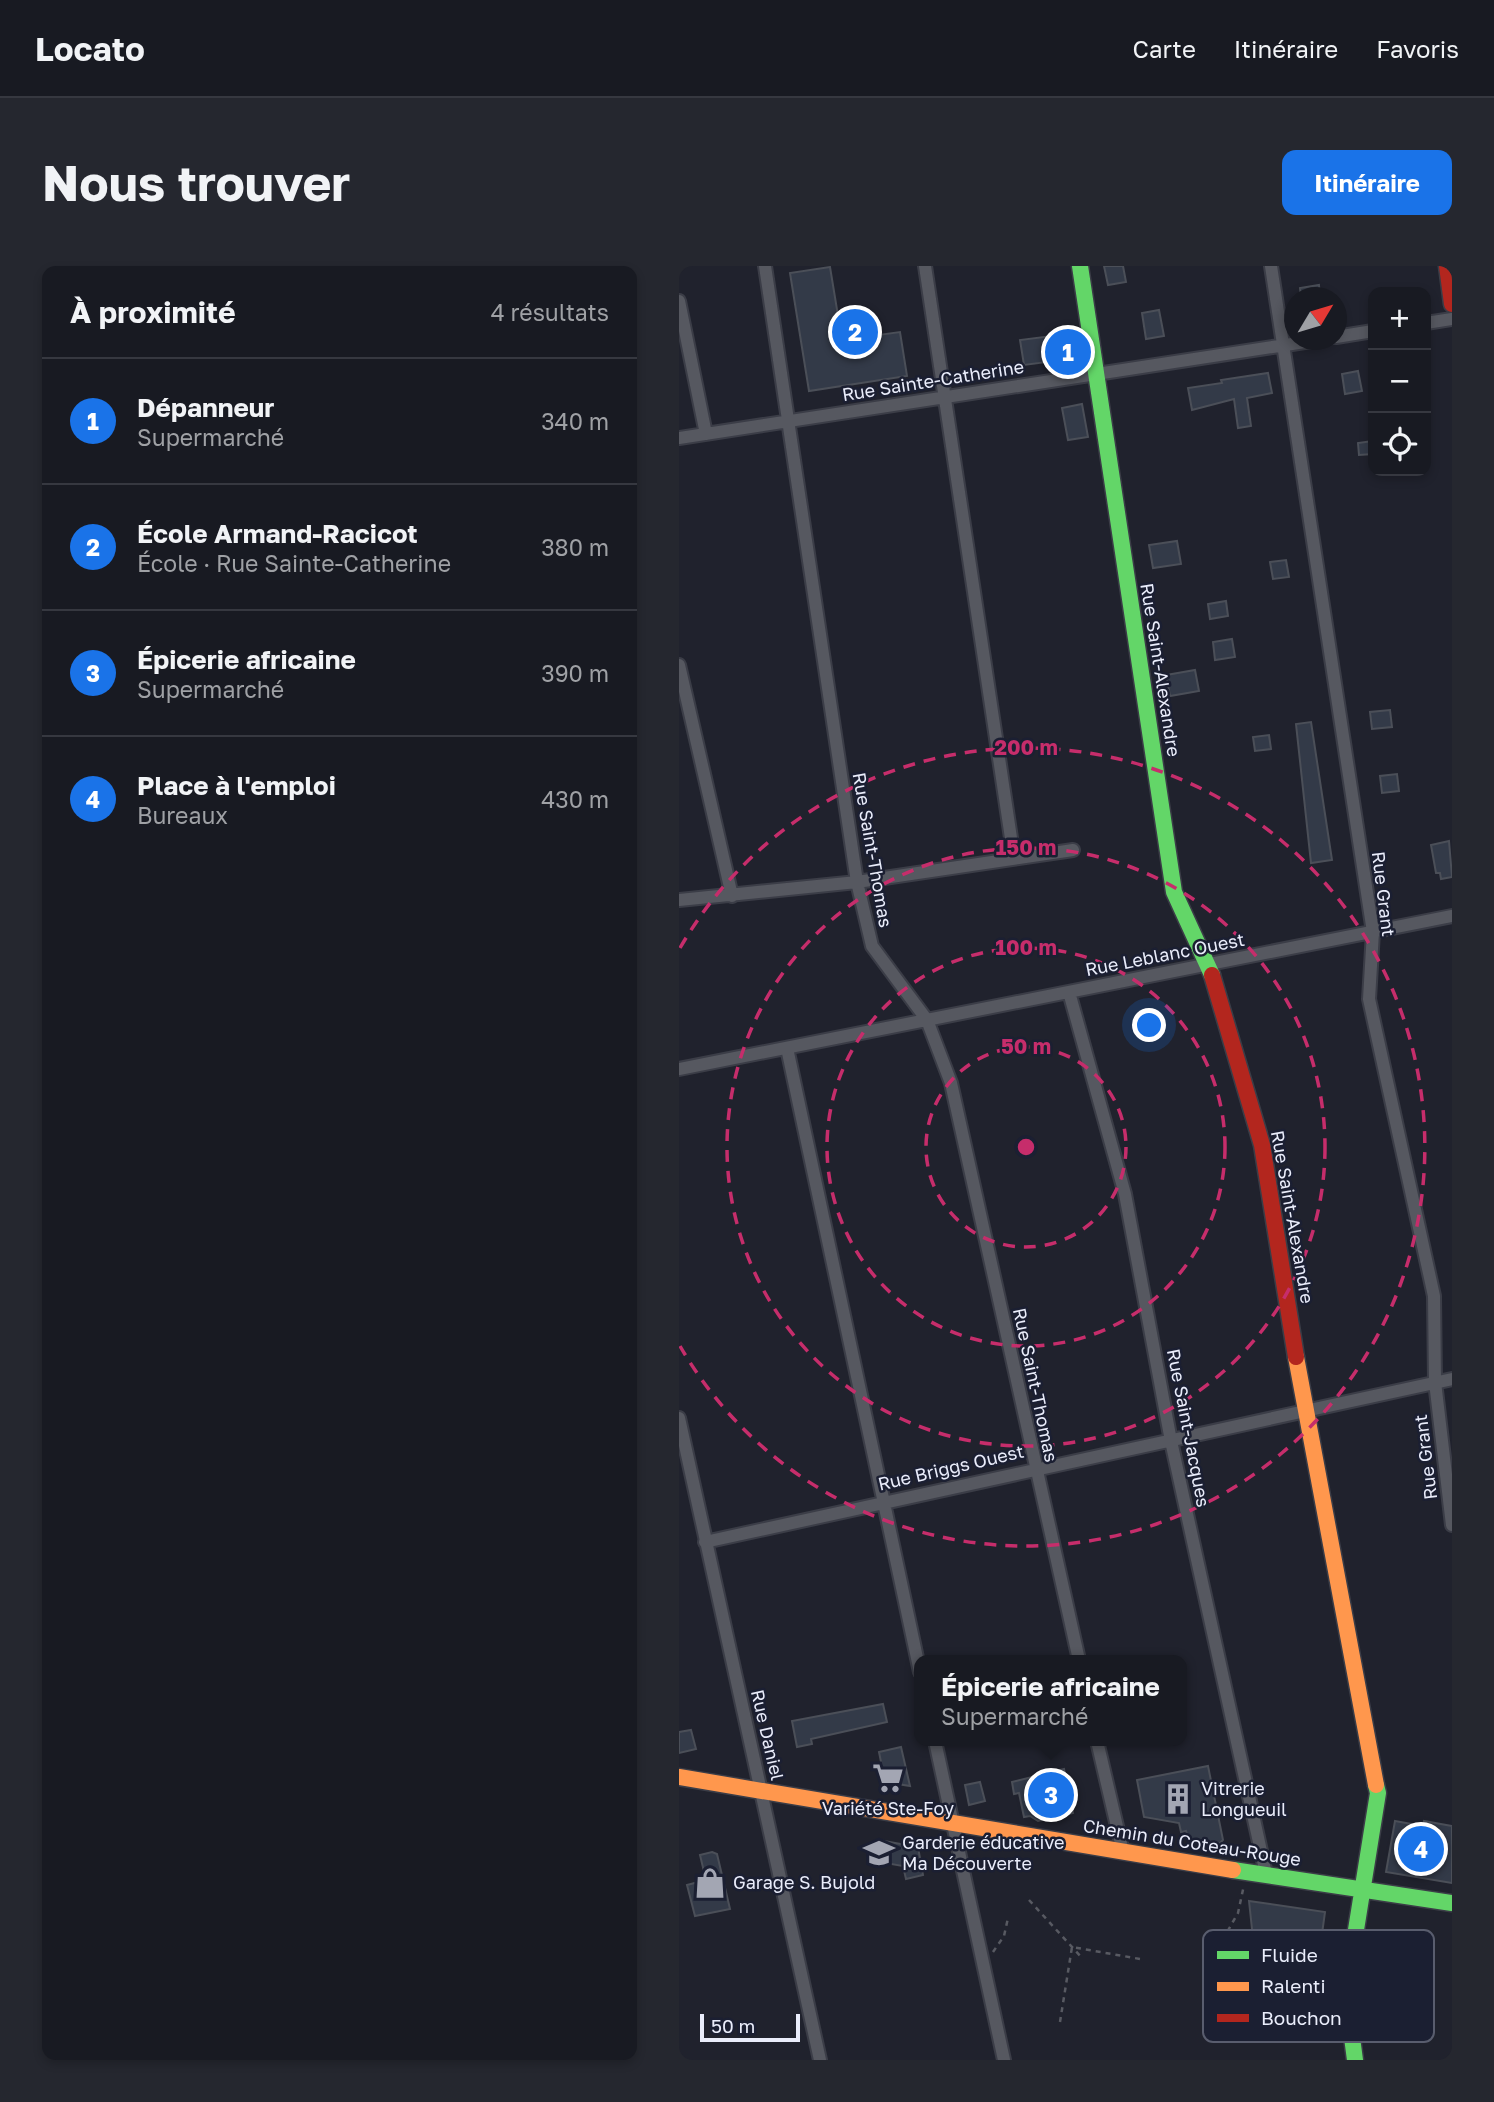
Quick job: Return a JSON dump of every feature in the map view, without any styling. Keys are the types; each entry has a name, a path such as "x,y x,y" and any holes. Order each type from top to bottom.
{"street":[{"name":"Rue Saint-Thomas","path":"765,266 857,882 872,946 927,1020 951,1083 1078,1655"},
{"path":"925,266 1014,858"},
{"name":"Rue Saint-Alexandre","path":"1080,266 1174,892 1209,964 1262,1145 1305,1411 1378,1793 1357,1930"},
{"name":"Rue Grant","path":"1271,266 1373,932 1369,999 1434,1296 1435,1382 1452,1525"},
{"path":"1447,266 1452,304"},
{"path":"679,301 705,434"},
{"path":"1431,322 1452,319"},
{"path":"1347,335 1368,332"},
{"name":"Rue Sainte-Catherine","path":"679,438 1283,345"},
{"path":"679,665 732,896"},
{"path":"679,900 857,882 1073,850"},
{"name":"Rue Leblanc Ouest","path":"679,1069 1452,916"},
{"name":"Rue Saint-Jacques","path":"1069,992 1125,1194 1171,1441 1266,1874"},
{"path":"787,1048 916,1655"},
{"name":"Rue Briggs Ouest","path":"705,1542 1035,1467 1171,1441 1452,1378"},
{"name":"Rue Daniel","path":"679,1418 820,2060"},
{"path":"936,1746 1004,2060"},
{"path":"1098,1746 1123,1852"},
{"name":"Chemin du Coteau-Rouge","path":"679,1777 953,1825 1452,1903"},
{"name":"Rue Saint-Alexandre","path":"1353,2042 1355,2060"}],"path":[{"path":"1228,1930 1238,1913 1245,1871"},
{"path":"1029,1900 1083,1959"},
{"path":"984,1966 1004,1936 1008,1917"},
{"path":"1072,1947 1140,1959"},
{"path":"1059,2022 1072,1947"}],"building":[{"path":"1104,266 1123,266 1126,282 1108,285"},
{"path":"830,267 842,340 900,332 907,376 809,391 790,273"},
{"path":"1159,310 1164,336 1146,339 1142,313"},
{"path":"1075,333 1078,358 1024,365 1020,340"},
{"path":"1358,371 1362,391 1345,394 1342,374"},
{"path":"1268,373 1272,393 1247,398 1251,426 1238,428 1234,399 1192,410 1188,388"},
{"path":"1082,404 1088,437 1068,440 1062,408"},
{"path":"1368,442 1368,454 1359,455 1358,443"},
{"path":"1177,541 1181,564 1153,568 1149,545"},
{"path":"1286,560 1289,577 1273,579 1270,562"},
{"path":"1226,601 1228,616 1210,619 1208,604"},
{"path":"1232,639 1235,657 1215,660 1213,642"},
{"path":"1195,670 1199,691 1170,696 1166,675"},
{"path":"1390,710 1392,727 1372,729 1370,712"},
{"path":"1311,722 1332,860 1311,863 1296,724"},
{"path":"1269,735 1271,749 1255,751 1253,737"},
{"path":"1397,774 1399,791 1382,793 1380,776"},
{"path":"1449,841 1452,877 1441,879 1440,873 1436,873 1431,845"},
{"path":"883,1704 887,1722 811,1739 812,1744 797,1747 792,1721"},
{"path":"691,1730 696,1749 679,1753 679,1732"},
{"path":"901,1747 910,1786 885,1782 879,1752"},
{"name":"Vitrerie Longueuil","path":"1208,1766 1223,1840 1219,1844 1188,1838 1186,1831 1181,1832 1179,1823 1144,1817 1137,1780"},
{"path":"1064,1769 1073,1813 1038,1821 1030,1816 1024,1817 1019,1793 1014,1794 1012,1782"},
{"path":"980,1782 985,1801 969,1805 965,1785"},
{"path":"1395,1821 1423,1826 1424,1821 1452,1826 1452,1883 1386,1872"},
{"path":"884,1841 918,1847 923,1875 906,1879 903,1866 880,1862"},
{"name":"Garage S. Bujold","path":"712,1852 717,1854 730,1909 695,1916 687,1885 706,1880 700,1855"},
{"path":"1249,1901 1325,1912 1323,1930 1252,1930"}],"traffic: fast":[{"path":"1080,266 1174,892 1212,975"},
{"path":"1356,1930 1378,1793 1376,1785"},
{"path":"1233,1870 1452,1903"},
{"path":"1353,2042 1355,2060"}],"traffic: slow":[{"path":"1296,1357 1376,1785"},
{"path":"679,1777 1233,1870"}],"traffic: jam":[{"path":"1447,266 1452,304"},
{"path":"1212,975 1262,1145 1296,1357"}],"place":[{"name":"École Armand-Racicot","path":"855,332"},
{"name":"Dépanneur","path":"1068,352"},
{"name":"Variété Ste-Foy","path":"888,1778"},
{"name":"Épicerie africaine","path":"1051,1795"},
{"name":"Vitrerie Longueuil","path":"1178,1799"},
{"name":"Place à l'emploi","path":"1421,1849"},
{"name":"Garderie éducative Ma Découverte","path":"879,1853"},
{"name":"Garage S. Bujold","path":"710,1883"}]}
